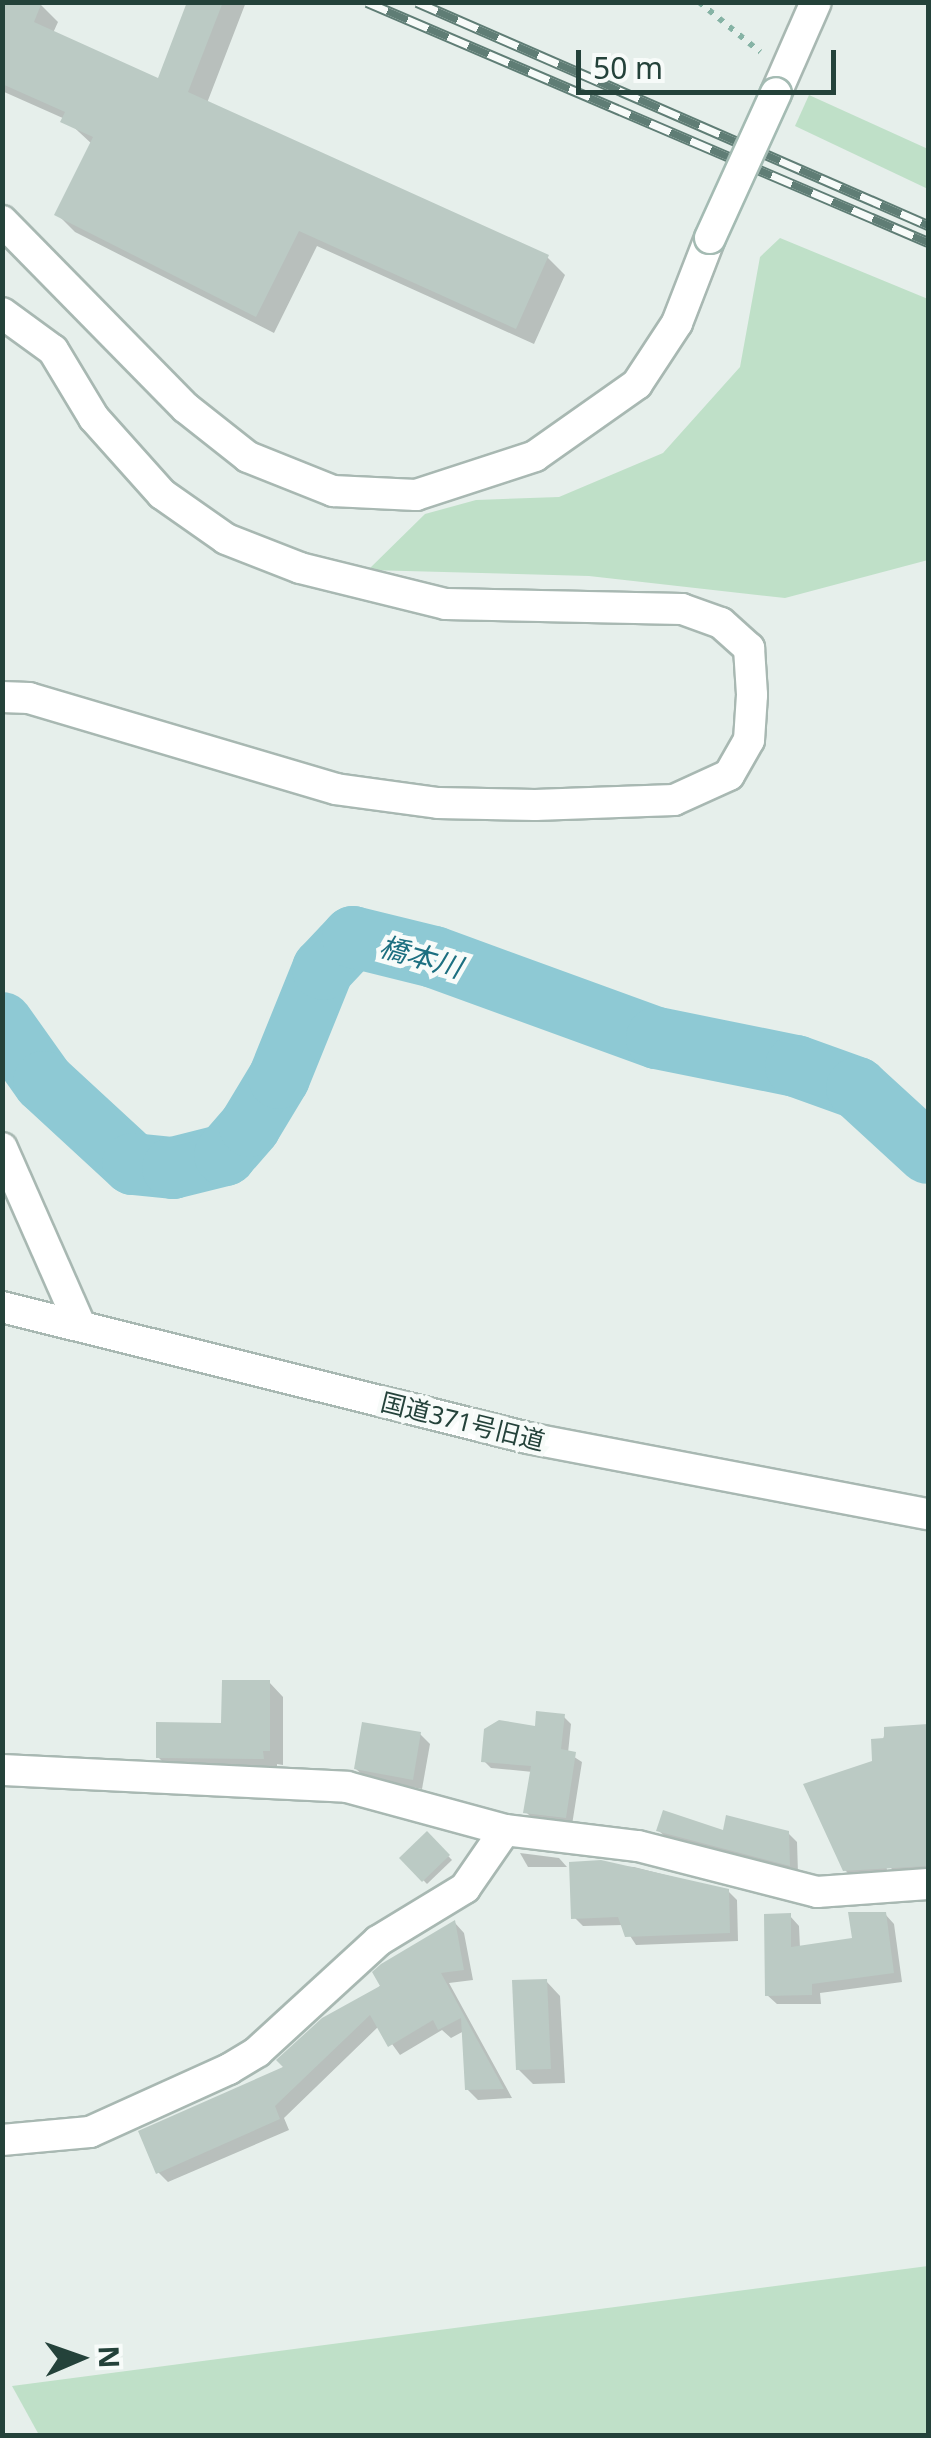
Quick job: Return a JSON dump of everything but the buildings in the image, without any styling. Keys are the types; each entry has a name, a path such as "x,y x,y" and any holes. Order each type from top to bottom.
{"street":[{"path":"2,222 186,408 248,457 333,491 416,494 535,456 637,384 677,322 710,238 816,2"},
{"path":"2,313 53,350 94,418 162,494 226,538 300,568 446,604 682,609 721,623 750,648 752,696 748,740 729,775 674,800 535,805 438,803 336,788 28,698 2,697"},
{"path":"2,1148 80,1326"},
{"name":"国道371号旧道","path":"2,1307 528,1438 928,1514"},
{"path":"2,1770 280,1779 347,1787 505,1830 638,1846 817,1892 928,1884"},
{"path":"2,2140 90,2132 230,2069 378,1941 465,1888 505,1830"}],"path":[{"path":"699,2 780,84"}],"green space":[{"path":"809,95 928,149 928,189 795,126"},
{"path":"780,238 928,299 928,560 785,598 589,576 368,570 425,514 476,500 559,497 663,453 740,367 760,257"},
{"path":"928,2266 928,2435 39,2435 12,2386"}],"waterway":[{"name":"橋本川","path":"2,1023 44,1082 133,1164 173,1168 225,1155 250,1126 279,1078 323,969 353,937 434,957 657,1038 796,1066 857,1088 928,1153"}],"railway":[{"path":"367,2 928,242"},
{"path":"417,2 928,225"}]}
